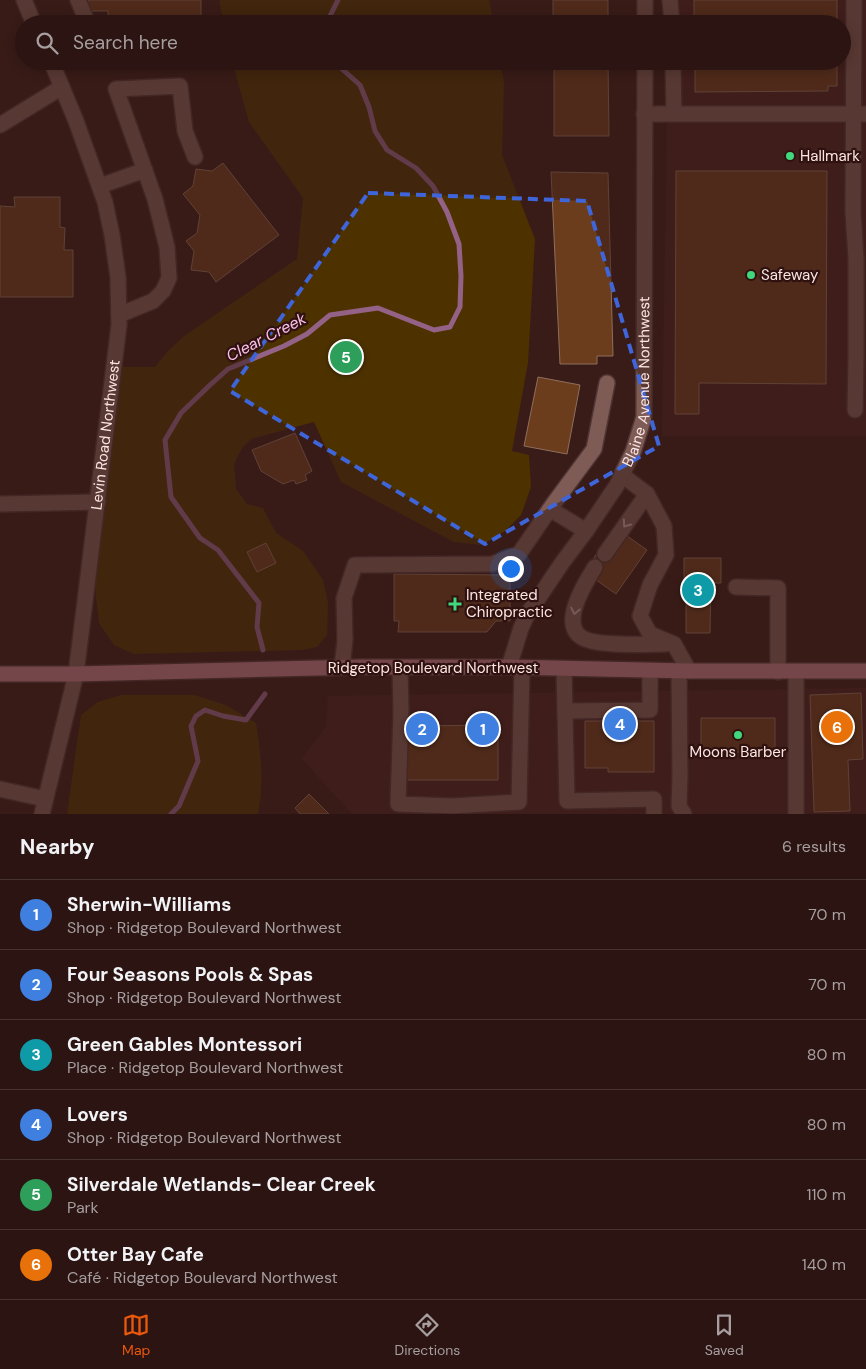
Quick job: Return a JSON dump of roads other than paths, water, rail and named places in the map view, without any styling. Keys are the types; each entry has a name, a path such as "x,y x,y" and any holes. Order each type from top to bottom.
{"main road":[{"name":"Ridgetop Boulevard Northwest","path":"0,674 76,674 342,667 778,672 866,671"}],"street":[{"path":"24,0 30,15"},
{"path":"78,0 84,15"},
{"path":"645,0 645,15"},
{"path":"670,0 671,15"},
{"path":"854,0 860,114 854,212 856,260 855,410"},
{"name":"Levin Road Northwest","path":"43,807 76,674 119,315 115,252 105,202 55,70"},
{"name":"Blaine Avenue Northwest","path":"400,668 401,711 398,804 453,806 519,802 516,668 519,634 527,615 617,485 633,452 644,417 645,70"},
{"path":"673,70 674,114"},
{"path":"119,315 153,301 164,291 169,278 167,248 155,199 116,89 180,86 185,131 195,157"},
{"path":"0,125 62,87"},
{"path":"644,114 860,114"},
{"path":"100,186 145,170"},
{"path":"342,667 345,640 344,598 355,566 492,564 519,554 594,449 607,383"},
{"path":"622,475 647,494 664,526 666,555 650,585 640,616 650,634 674,644 684,671 679,806 684,814"},
{"path":"605,554 647,494"},
{"path":"0,504 98,502"},
{"path":"550,509 586,531"},
{"path":"595,567 582,587 574,610 573,625 580,637 594,642 611,644 674,644"},
{"path":"736,587 778,588 778,672"},
{"path":"564,669 567,801 618,807 654,799 654,814"},
{"path":"565,711 650,710 650,671"},
{"path":"796,672 796,814"},
{"path":"0,789 43,807"}],"waterway":[{"name":"Clear Creek","path":"330,15 338,0"},
{"name":"Clear Creek","path":"263,650 257,627 259,603 218,550 200,538 171,497 165,440 181,413 228,369 284,346 307,334 330,315 378,308 434,330 450,327 460,307 459,244 447,212 433,186 416,168 387,150 375,131 369,107 360,85 343,70"},
{"name":"Clear Creek","path":"171,814 179,806 198,761 191,726 196,716 205,710 223,716 246,720 265,694"}],"place":[{"name":"Hallmark","path":"790,156"},
{"name":"Safeway","path":"751,275"},
{"name":"Silverdale Wetlands- Clear Creek","path":"346,357"},
{"name":"Green Gables Montessori","path":"698,590"},
{"name":"Integrated Chiropractic","path":"455,604"},
{"name":"Lovers","path":"620,724"},
{"name":"Otter Bay Cafe","path":"837,727"},
{"name":"Four Seasons Pools & Spas","path":"422,729"},
{"name":"Sherwin-Williams","path":"483,729"},
{"name":"Moons Barber","path":"738,735"}]}
